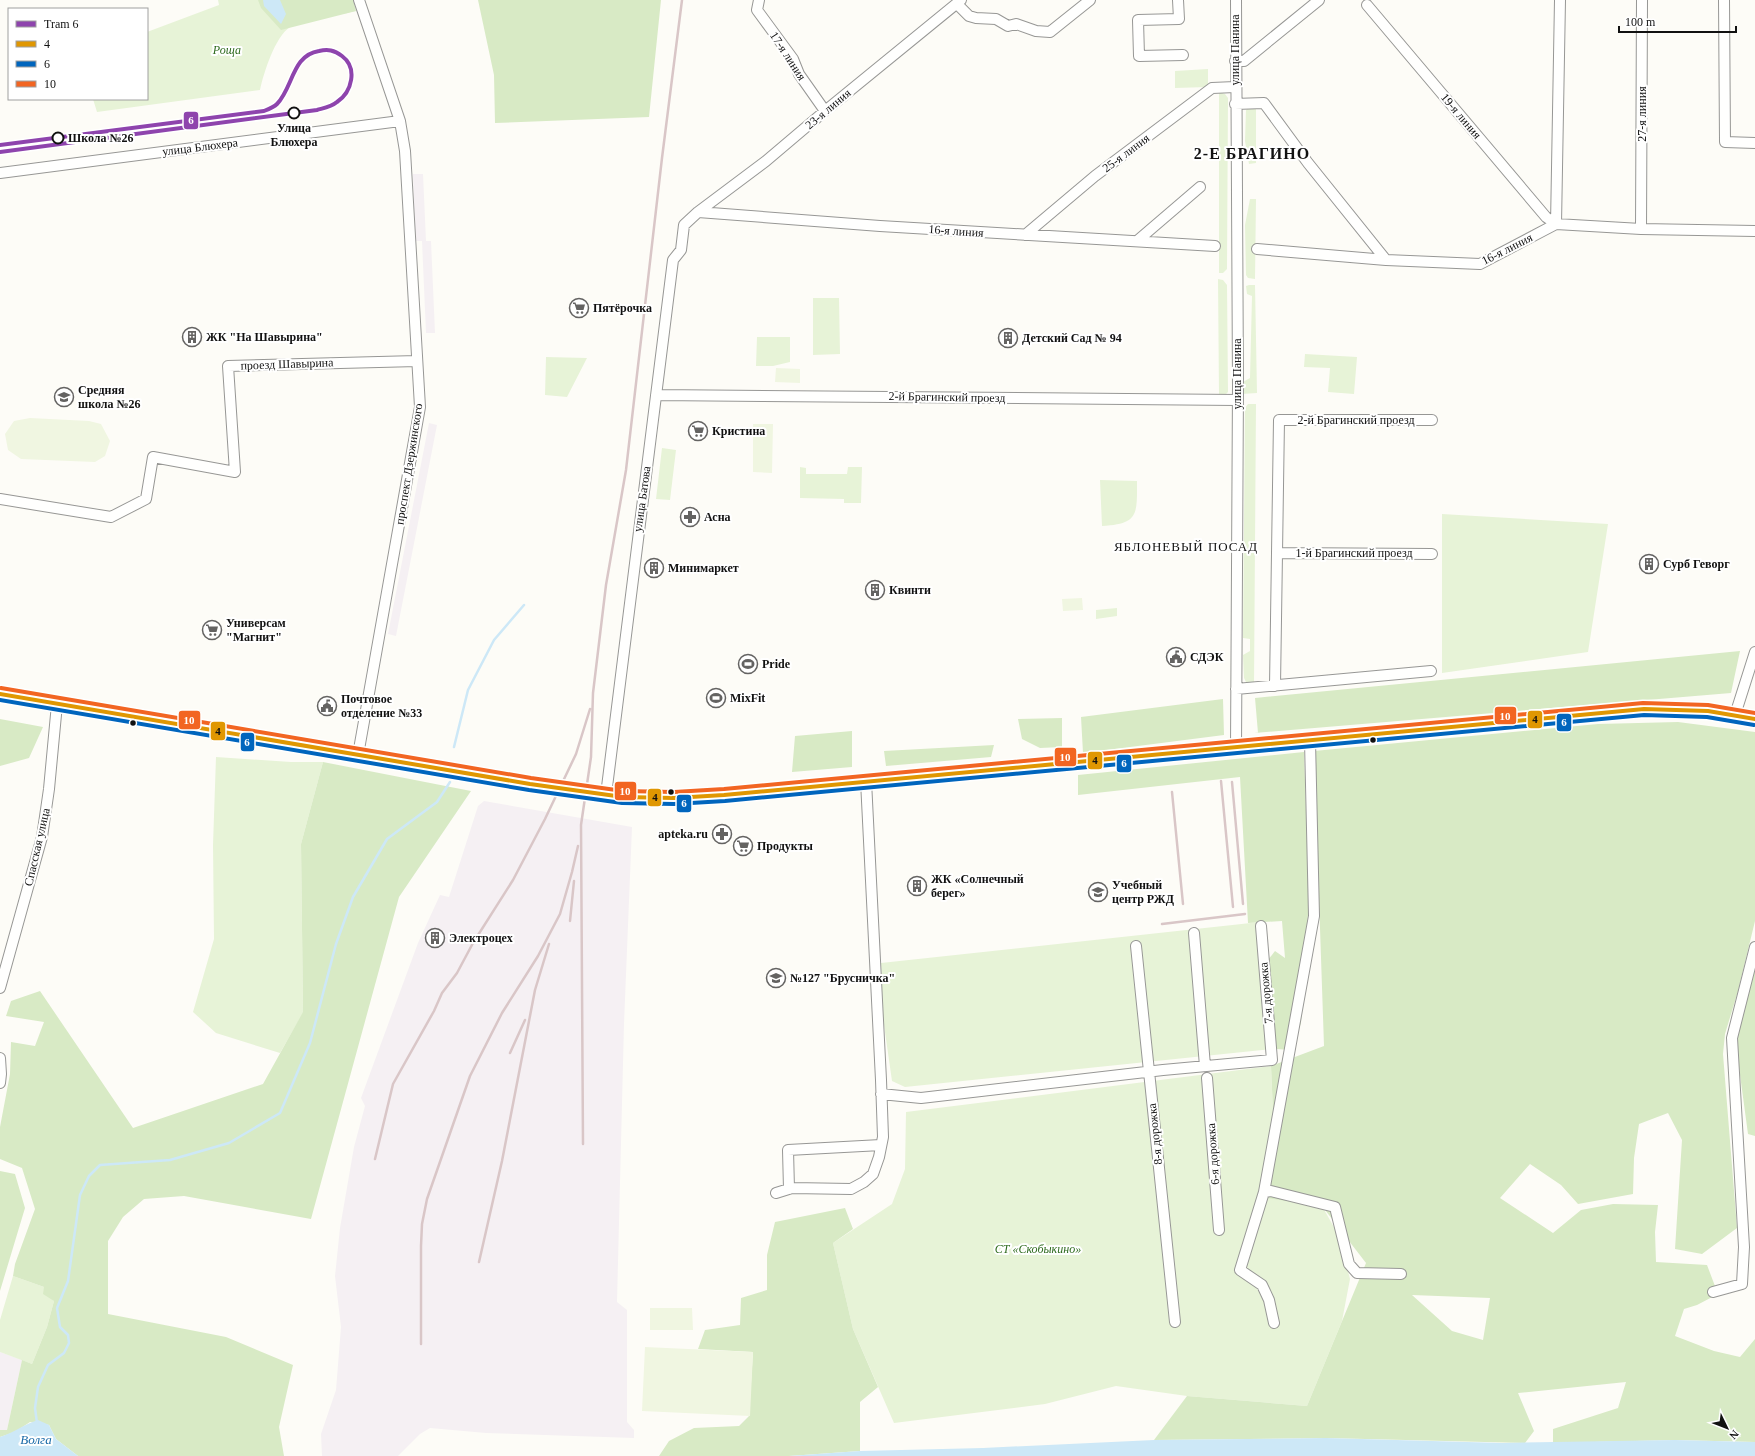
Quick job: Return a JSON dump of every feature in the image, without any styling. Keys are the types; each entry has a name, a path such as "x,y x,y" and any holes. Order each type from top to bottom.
{"main road":[{"path":"0,694 358,755 606,795 642,798 687,797 1236,748 1644,708 1701,711 1755,718"}],"street":[{"name":"проспект Дзержинского","path":"358,755 420,407 405,151 400,121 359,0"},
{"name":"17-я линия","path":"759,0 757,10 793,59 799,74 825,111"},
{"name":"23-я линия","path":"698,212 766,161 959,2 969,16 976,18 996,19 1008,26 1016,24 1036,31 1050,32 1090,0"},
{"path":"1178,0 1178,19 1138,20 1139,56 1183,55"},
{"name":"улица Панина","path":"1236,0 1235,104 1238,400 1236,748"},
{"path":"1235,61 1244,61 1318,0"},
{"path":"1560,0 1556,224 1641,229 1755,231"},
{"name":"27-я линия","path":"1641,229 1642,0"},
{"path":"1724,0 1725,142 1755,143"},
{"name":"19-я линия","path":"1367,5 1546,217 1556,224"},
{"name":"25-я линия","path":"1025,235 1094,176 1212,88 1235,87"},
{"path":"1235,104 1264,103 1308,163 1386,260"},
{"name":"улица Блюхера","path":"0,172 400,121"},
{"path":"1136,241 1200,187"},
{"name":"16-я линия","path":"698,212 1025,235 1215,246"},
{"name":"улица Батова","path":"606,795 624,635 673,260 681,250 684,225 698,212"},
{"name":"16-я линия","path":"1257,248 1386,260 1480,264 1556,224"},
{"name":"проезд Шавырина","path":"0,499 112,517 146,499 153,457 235,472 228,366 417,360"},
{"name":"2-й Брагинский проезд","path":"656,395 1238,400"},
{"name":"2-й Брагинский проезд","path":"1277,553 1280,420 1432,420"},
{"path":"1275,686 1277,553"},
{"name":"1-й Брагинский проезд","path":"1277,553 1432,554"},
{"path":"1735,715 1755,652"},
{"path":"1236,689 1431,671"},
{"name":"Спасская улица","path":"0,988 42,837 49,789 57,704"},
{"path":"1274,1322 1269,1300 1262,1285 1240,1270 1249,1246 1264,1192 1314,916 1310,741"},
{"path":"776,1193 789,1189 851,1188 864,1182 873,1174 879,1157 883,1137 866,781"},
{"name":"7-я дорожка","path":"1205,1066 1272,1060 1261,926"},
{"path":"881,1094 921,1098 1205,1066 1194,933"},
{"name":"8-я дорожка","path":"1136,946 1175,1322"},
{"path":"1713,1292 1742,1284 1744,1247 1732,1038 1755,947"},
{"path":"0,1058 2,1074 0,1083"},
{"name":"6-я дорожка","path":"1207,1078 1219,1230"},
{"path":"789,1189 788,1150 881,1145"},
{"path":"1264,1192 1271,1191 1335,1207 1349,1264 1357,1273 1401,1274"}],"shaded area":[{"path":"413,174 423,174 426,241 431,241 435,333 426,333 422,241 415,241"},
{"path":"429,423 437,425 396,636 388,634"},
{"path":"484,801 632,827 624,1024 617,1302 627,1310 627,1422 634,1430 634,1438 486,1433 430,1428 420,1434 398,1456 322,1456 321,1434 336,1390 341,1327 335,1276 340,1228 354,1147 365,1106 361,1098 418,943 440,895 449,897 478,806"},
{"path":"0,1352 22,1360 7,1430 0,1430"}],"green space":[{"name":"Роща","path":"218,0 353,0 356,11 290,27 275,47 267,65 260,90 97,112 93,100 148,100 148,32 219,5"},
{"path":"258,0 353,0 356,11 281,30 261,8"},
{"path":"478,0 661,0 649,117 495,123 494,75"},
{"path":"1208,69 1208,87 1175,88 1175,71"},
{"path":"1219,92 1225,94 1228,98 1227,269 1223,273 1219,273"},
{"path":"1249,107 1256,107 1256,163 1249,164 1245,141 1246,110"},
{"path":"1250,199 1256,199 1255,279 1248,278 1246,275 1245,225"},
{"path":"1218,279 1223,280 1227,285 1228,392 1225,395 1219,395"},
{"path":"1255,285 1257,393 1242,394 1241,383 1250,378 1252,296 1247,294 1246,286"},
{"path":"813,298 839,298 840,354 813,355"},
{"path":"757,337 790,337 790,362 773,366 756,366"},
{"path":"1305,354 1357,357 1354,394 1328,392 1330,368 1304,367"},
{"path":"546,357 587,358 567,397 545,395"},
{"path":"776,368 800,369 800,383 775,382"},
{"path":"1248,404 1256,404 1254,686 1247,684 1244,678 1243,655 1250,651 1250,639 1243,638 1245,408"},
{"path":"30,418 89,421 101,424 110,441 105,456 95,462 21,459 8,450 5,434 14,421"},
{"path":"753,424 773,424 772,473 753,472"},
{"path":"662,448 676,450 670,500 656,499"},
{"path":"800,467 806,468 806,474 847,474 848,467 862,467 861,503 844,503 844,499 800,498"},
{"path":"1100,480 1137,481 1136,509 1129,520 1114,525 1102,526"},
{"path":"1442,514 1608,524 1588,652 1442,673"},
{"path":"1082,598 1083,610 1063,611 1062,599"},
{"path":"1117,608 1117,616 1096,619 1096,610"},
{"path":"1740,651 1731,693 1258,733 1255,698"},
{"path":"1223,699 1224,735 1083,753 1081,717"},
{"path":"1062,718 1062,747 1040,748 1022,739 1018,719"},
{"path":"0,719 43,727 29,758 0,766"},
{"path":"1678,722 1755,732 1755,921 1738,991 1725,1034 1723,1054 1737,1228 1702,1254 1675,1249 1682,1140 1668,1113 1639,1124 1634,1158 1633,1194 1578,1204 1561,1185 1530,1164 1500,1198 1553,1233 1581,1210 1613,1204 1658,1205 1655,1232 1656,1262 1707,1265 1718,1294 1697,1305 1684,1309 1675,1336 1714,1351 1740,1357 1755,1339 1755,1442 1675,1440 1553,1443 1553,1429 1618,1408 1626,1382 1518,1393 1534,1431 1525,1443 1326,1438 1154,1440 1187,1396 1307,1406 1366,1263 1322,1206 1267,1198 1274,1135 1271,1066 1324,1046 1314,751 1598,724","holes":["1412,1295 1490,1298 1483,1340 1452,1331"]},
{"path":"852,731 852,767 792,772 795,736"},
{"path":"994,745 991,757 886,766 884,751"},
{"path":"1304,752 1309,899 1301,1023 1291,1050 1276,1049 1268,960 1275,951 1285,958 1282,921 1248,923 1240,777 1078,795 1078,775"},
{"path":"216,757 291,762 323,762 301,844 303,1013 280,1053 216,1033 193,1012 214,939 213,845"},
{"path":"323,762 471,791 399,897 311,1219 184,1196 144,1199 123,1217 108,1241 108,1314 226,1337 293,1365 279,1427 284,1456 78,1456 56,1439 49,1425 30,1422 15,1432 0,1437 0,1430 7,1430 22,1360 32,1364 47,1327 54,1301 43,1294 44,1287 13,1276 15,1264 35,1209 22,1168 0,1159 0,1127 10,1074 11,1042 35,1046 44,1022 6,1016 11,1001 40,991 133,1128 263,1084 303,1012 301,844"},
{"path":"1260,922 1272,1049 905,1087 892,1081 883,1018 881,963"},
{"path":"1755,968 1755,1136 1748,1134 1735,1038"},
{"name":"СТ «Скобыкино»","path":"1271,1066 1274,1135 1322,1206 1339,1236 1350,1279 1342,1321 1307,1406 1187,1396 1116,1386 1045,1404 894,1423 853,1329 833,1243 892,1204 905,1169 906,1112"},
{"path":"0,1171 15,1174 25,1208 0,1291"},
{"path":"845,1208 853,1229 833,1243 853,1329 878,1387 860,1402 860,1451 789,1456 659,1456 669,1441 694,1428 739,1426 749,1416 753,1352 698,1349 705,1330 740,1325 741,1298 767,1290 767,1255 775,1222"},
{"path":"13,1276 44,1287 54,1301 47,1327 32,1364 0,1352 0,1320"},
{"path":"650,1308 692,1308 693,1330 650,1330"},
{"path":"645,1347 753,1352 750,1416 642,1411"}],"water":[{"path":"263,0 280,0 286,14 281,24 264,6"},
{"name":"Волга","path":"38,1420 49,1425 56,1439 78,1456 0,1456 0,1437"},
{"path":"1326,1438 1502,1443 1675,1440 1755,1442 1755,1456 789,1456 860,1451 983,1448 1154,1440"}],"waterway":[{"path":"454,747 468,690 494,640 524,605"},
{"path":"37,1423 35,1408 38,1387 48,1365 64,1353 69,1343 68,1335 60,1327 57,1308 68,1281 80,1195 89,1176 100,1165 170,1160 229,1143 280,1113 310,1043 336,944 353,897 387,839 437,802 450,782"}],"railway":[{"path":"583,1144 581,825 591,757 593,693 606,585 626,470 682,0"},
{"path":"375,1159 393,1084 434,1011 442,993 457,973 473,943 513,880 545,819 576,754 590,709"},
{"path":"1221,781 1233,907"},
{"path":"1232,782 1243,904"},
{"path":"1172,792 1183,904"},
{"path":"421,1344 421,1246 422,1224 427,1199 470,1076 502,1013 538,956 560,914 578,846"},
{"path":"570,921 574,881"},
{"path":"1162,924 1245,914"},
{"path":"479,1262 502,1161 535,990 549,944"},
{"path":"510,1053 525,1020"}],"tram line":[{"name":"6","path":"0,145 264,111 277,104 287,90 298,65 310,54 322,50 334,51 342,56 350,67 351,80 342,98 335,104 317,110 0,152"}],"transit line":[{"name":"10","path":"1,688 531,778 623,791 674,792 724,789 1643,703 1708,705 1755,713"},
{"name":"4","path":"0,694 530,784 623,797 674,798 724,795 1644,709 1708,711 1755,719"},
{"name":"6","path":"0,700 529,790 622,803 674,804 725,801 1644,715 1707,717 1754,725"}],"place":[{"name":"Улица Блюхера","path":"294,113"},
{"name":"Школа №26","path":"58,138"},
{"name":"Пятёрочка","path":"579,308"},
{"name":"ЖК \"На Шавырина\"","path":"192,337"},
{"name":"Детский Сад № 94","path":"1008,338"},
{"name":"Средняя школа №26","path":"64,397"},
{"name":"Кристина","path":"698,431"},
{"name":"Асна","path":"690,517"},
{"name":"Сурб Геворг","path":"1649,564"},
{"name":"Минимаркет","path":"654,568"},
{"name":"Квинти","path":"875,590"},
{"name":"Универсам \"Магнит\"","path":"212,630"},
{"name":"СДЭК","path":"1176,657"},
{"name":"Pride","path":"748,664"},
{"name":"MixFit","path":"716,698"},
{"name":"Почтовое отделение №33","path":"327,706"},
{"name":"apteka.ru","path":"722,834"},
{"name":"Продукты","path":"743,846"},
{"name":"ЖК «Солнечный берег»","path":"917,886"},
{"name":"Учебный центр РЖД","path":"1098,892"},
{"name":"Электроцех","path":"435,938"},
{"name":"№127 \"Брусничка\"","path":"776,978"}],"district":[{"name":"2-Е БРАГИНО","path":"1252,153"},
{"name":"ЯБЛОНЕВЫЙ ПОСАД","path":"1186,546"}]}
